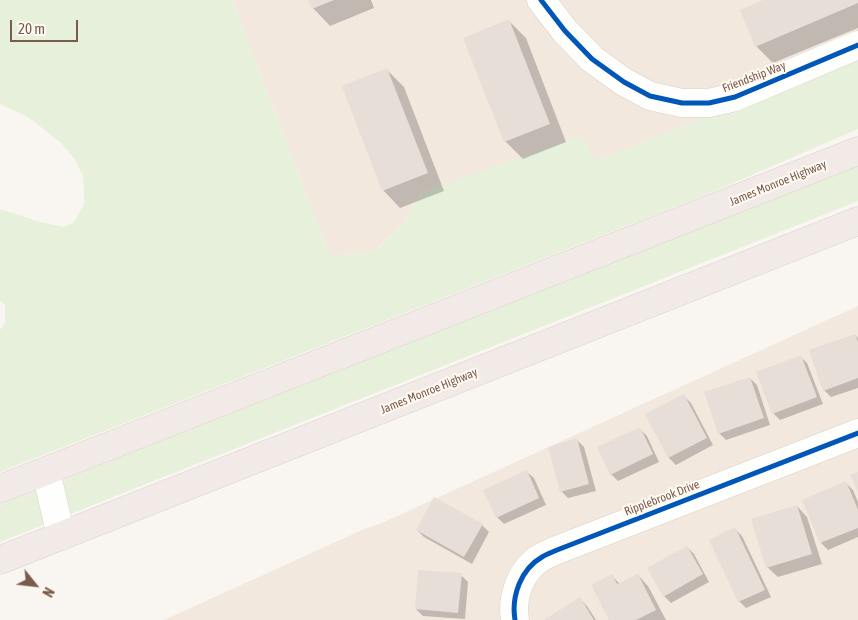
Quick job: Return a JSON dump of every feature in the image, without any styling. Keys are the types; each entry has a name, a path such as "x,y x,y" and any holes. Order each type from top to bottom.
{"highway":[{"name":"James Monroe Highway","path":"0,489 858,151"},
{"name":"James Monroe Highway","path":"0,560 858,221"}],"street":[{"name":"Friendship Way","path":"542,0 564,31 592,59 624,82 650,96 682,103 709,103 735,97 858,45"},
{"name":"Ripplebrook Drive","path":"515,620 514,604 517,587 525,571 541,557 858,433"},
{"path":"46,471 61,536"}],"shaded area":[{"path":"232,0 858,0 858,57 596,161 421,193 402,224 374,251 330,257"},
{"path":"858,306 858,620 164,620 362,530 384,522"}],"green space":[{"path":"0,0 232,0 330,257 375,251 402,224 421,193 581,136 596,161 858,57 858,129 710,193 0,472 0,330 5,323 5,305 0,300 0,209 40,222 64,227 74,222 84,205 84,192 83,175 74,158 60,142 28,117 0,104"},
{"path":"858,166 858,201 0,542 0,505"}],"building":[{"path":"308,0 334,0 312,9"},
{"path":"763,0 858,0 858,3 755,47 740,10"},
{"path":"509,19 550,124 504,142 463,38"},
{"path":"387,68 428,173 382,191 342,86"},
{"path":"855,334 858,342 858,378 823,391 809,350"},
{"path":"801,355 817,397 772,414 756,372"},
{"path":"750,377 764,418 718,434 704,392"},
{"path":"684,394 707,438 668,458 645,414"},
{"path":"640,427 653,454 610,475 597,447"},
{"path":"577,438 589,484 560,492 548,447"},
{"path":"527,470 539,498 496,518 483,490"},
{"path":"858,472 858,492 850,475"},
{"path":"846,481 858,510 858,528 820,543 802,500"},
{"path":"434,497 483,524 464,557 416,530"},
{"path":"797,505 812,554 766,568 751,519"},
{"path":"735,527 765,590 738,602 709,540"},
{"path":"687,546 703,574 663,597 647,568"},
{"path":"418,570 462,573 458,613 415,609"},
{"path":"612,574 617,584 638,574 656,610 636,620 609,620 591,585"},
{"path":"580,597 594,620 544,620"}],"cycle path":[{"path":"541,0 565,31 592,59 624,82 650,96 682,103 709,103 735,97 858,45"},
{"path":"515,620 514,611 519,584 528,569 544,556 858,433"}]}
